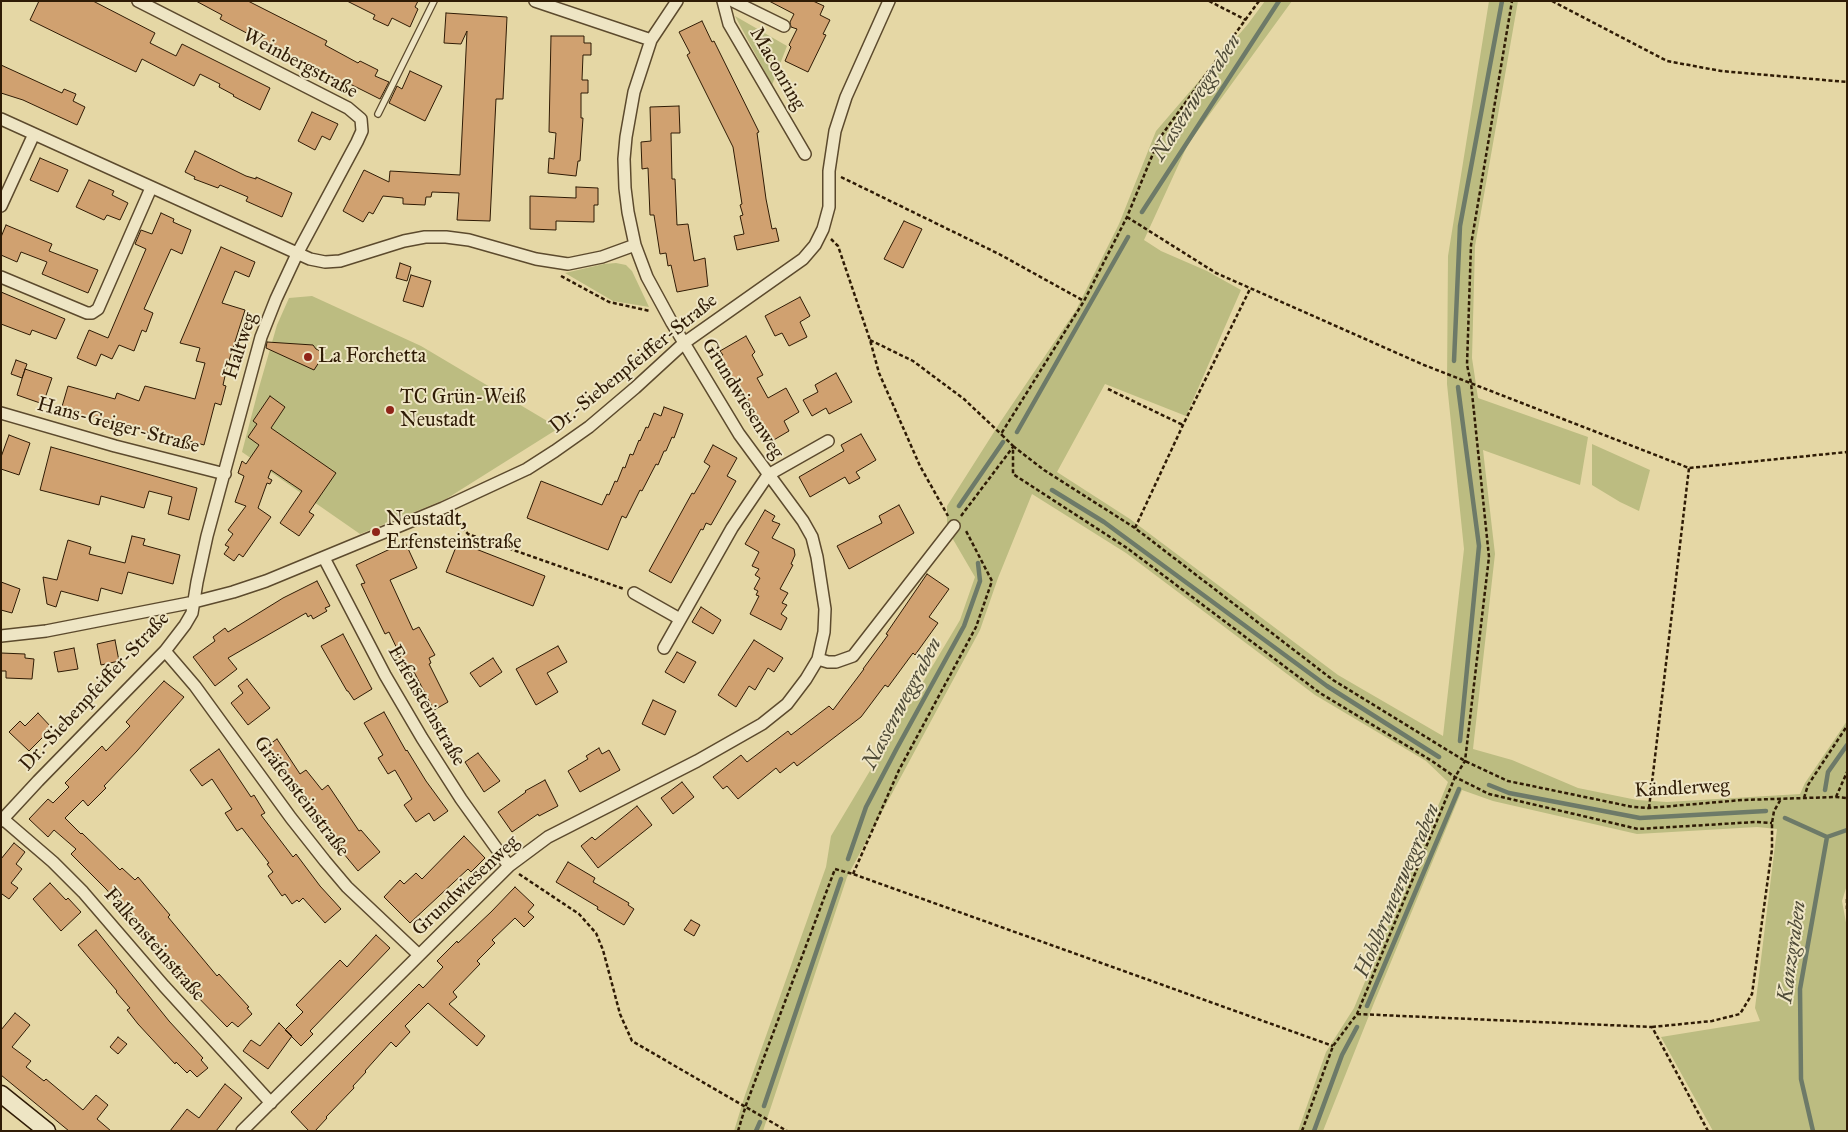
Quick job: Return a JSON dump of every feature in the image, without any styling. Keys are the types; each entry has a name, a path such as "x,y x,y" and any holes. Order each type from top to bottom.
{"street":[{"name":"Weinbergstraße","path":"138,1 333,100 348,108 361,119 362,131 358,142 297,254"},
{"path":"535,1 651,40 677,1"},
{"name":"Maconring","path":"723,1 729,24 805,154"},
{"name":"Maconring","path":"733,1 784,26"},
{"name":"Dr.-Siebenpfeiffer-Straße","path":"2,820 166,651 189,619 194,602 258,584 324,558 443,508 527,468 555,451 608,410 684,343 803,259 815,245 823,229 829,207 830,171 835,131 846,97 890,1"},
{"name":"Grundwiesenweg","path":"242,1131 509,866 548,837 697,761 762,724 786,704 806,679 818,659 824,632 825,609 817,556 812,537 803,521 739,434 684,343 647,276 635,244 625,188 626,136 634,92 651,40"},
{"path":"1,119 297,254 325,262 340,261 404,241 425,237 446,236 486,244 536,259 568,264 583,262 635,244"},
{"path":"1,206 34,134"},
{"path":"1,277 87,313 98,309 151,188"},
{"name":"Haltweg","path":"194,602 208,536 261,337 297,254"},
{"name":"Hans-Geiger-Straße","path":"1,413 115,446 225,474"},
{"path":"664,648 732,528 768,475 828,441"},
{"path":"818,659 836,662 853,656 954,526"},
{"name":"Erfensteinstraße","path":"324,558 385,675 426,745 456,792 509,866"},
{"path":"634,593 680,620"},
{"path":"1,636 46,631 194,602"},
{"name":"Gräfensteinstraße","path":"166,651 195,686 291,818 325,861 347,887 420,955"},
{"name":"Falkensteinstraße","path":"2,820 53,862 83,892 164,986 270,1103"},
{"path":"1,1094 47,1131"}],"lane":[{"path":"378,114 434,1"}],"path":[{"path":"1209,1 1246,20"},
{"path":"1001,434 1084,302 1127,217 1159,139 1259,1"},
{"path":"1302,1131 1333,1046 1357,1014 1455,777 1465,761 1489,557 1471,383 1466,365 1471,245 1512,1"},
{"path":"1552,1 1667,61 1721,71 1847,82"},
{"path":"830,171 999,254 1084,302"},
{"path":"1127,217 1216,273 1424,365 1690,468 1847,452"},
{"path":"823,229 838,246 880,373 920,466 954,526 966,529 992,582 976,627 898,770 853,874"},
{"path":"556,263 562,278 609,302 667,314"},
{"path":"1135,528 1251,288"},
{"name":"Kändlerweg","path":"870,340 912,361 964,399 1013,446 1044,470 1135,528 1333,680 1465,761 1508,781 1633,807 1649,808 1782,798 1836,796 1847,798"},
{"path":"1108,389 1184,425"},
{"path":"954,526 1013,446"},
{"path":"1013,446 1013,474 1127,548 1320,693 1455,777 1489,794 1638,829 1756,822 1772,823"},
{"path":"1649,808 1690,468"},
{"path":"443,508 468,534 634,593"},
{"path":"1804,798 1808,785 1847,726"},
{"path":"1836,796 1847,772"},
{"path":"1357,1014 1652,1027 1712,1021 1740,1014 1752,994 1772,849 1772,823 1774,811 1782,798"},
{"path":"509,866 579,914 596,933 603,950 620,1014 632,1041 746,1105 787,1131"},
{"path":"738,1131 746,1105 835,869 1333,1046"},
{"path":"1847,899 1847,909"},
{"path":"1652,1027 1708,1131"}],"green space":[{"path":"1265,1 1292,1 1188,144 1144,240 1161,251 1207,271 1241,290 1186,416 1105,384 1057,472 1130,519 1338,675 1443,736 1464,549 1447,384 1448,256 1489,1 1518,1 1475,246 1472,358 1478,398 1588,437 1580,485 1483,450 1495,554 1473,749 1512,760 1578,788 1637,800 1667,802 1800,794 1805,783 1847,721 1847,885 1842,901 1847,928 1847,1131 1713,1131 1661,1037 1760,1021 1755,1008 1777,829 1757,827 1637,834 1493,801 1462,790 1323,1131 1298,1131 1326,1052 1354,1008 1448,782 1426,761 1315,695 1126,553 1032,494 998,578 980,630 847,877 763,1131 734,1131 826,867 831,836 960,620 975,577 947,529 947,506 1001,421 1076,310 1119,224 1156,131 1248,24"},
{"path":"735,16 787,46 772,85"},
{"path":"616,263 626,265 632,271 649,307 613,301 565,273"},
{"name":"TC Grün-Weiß Neustadt","path":"312,296 421,346 559,428 446,499 360,534 242,452 277,325 289,298"},
{"path":"1592,444 1650,470 1639,511 1592,485"}],"building":[{"path":"39,1 93,1 155,33 150,43 176,56 182,44 270,88 260,110 233,96 219,87 220,84 200,74 194,86 142,59 136,72 30,20"},
{"path":"196,1 248,1 327,41 325,45 358,63 360,61 378,70 375,76 389,82 380,99 348,83 347,86 220,19 222,15"},
{"path":"347,1 418,1 415,7 418,9 410,27 392,18 388,26 373,19 375,15"},
{"path":"769,1 813,1 824,6 820,15 830,20 823,34 826,35 808,72 785,61 791,47 789,45 797,29 791,27 790,22 794,14"},
{"path":"446,13 507,17 503,99 496,99 490,221 457,220 459,193 432,192 431,197 426,197 425,205 403,204 403,198 383,196 373,214 369,212 363,222 343,211 364,170 389,182 390,171 460,175 467,31 461,44 444,43"},
{"path":"702,21 712,42 714,41 759,132 757,133 766,199 772,229 776,228 779,241 737,250 734,236 744,234 740,216 743,215 740,205 742,204 733,147 687,55 690,53 679,32"},
{"path":"551,36 584,36 584,43 591,43 591,55 583,55 582,80 588,80 588,93 581,93 581,118 583,118 580,161 578,161 576,176 548,173 549,158 554,159 556,133 549,132"},
{"path":"1,65 62,93 64,89 76,94 73,101 85,107 77,125 23,100 1,93"},
{"path":"410,71 442,86 425,121 389,103 397,86 402,89"},
{"path":"679,106 680,133 671,133 672,179 675,179 677,225 688,224 694,261 705,258 708,286 677,292 671,265 668,266 666,253 660,254 654,215 650,215 648,168 642,169 641,142 651,141 650,107"},
{"path":"312,112 338,124 330,140 322,136 315,150 298,141"},
{"path":"195,151 246,176 256,179 256,177 292,193 282,217 246,201 248,197 220,185 218,188 194,179 195,177 185,172"},
{"path":"40,158 68,170 58,192 30,180"},
{"path":"89,180 114,191 112,195 128,203 120,220 107,215 104,220 76,207"},
{"path":"576,187 598,188 598,205 594,205 594,222 556,221 556,230 530,229 530,196 576,198"},
{"path":"161,213 174,219 173,222 191,230 182,254 171,249 144,309 153,313 146,332 142,330 134,351 119,345 112,359 101,354 96,366 77,358 89,330 108,338 146,249 135,244 141,230 152,234"},
{"path":"904,221 922,229 903,268 884,259"},
{"path":"6,225 52,244 49,251 98,270 88,293 42,274 47,262 21,252 17,262 1,255 1,237"},
{"path":"221,247 255,262 249,277 235,271 222,303 245,310 227,367 223,385 226,386 221,405 215,403 204,445 164,434 164,437 91,416 91,418 61,410 68,386 115,399 117,393 139,401 145,386 195,399 205,363 196,361 200,348 180,343"},
{"path":"400,263 411,267 407,281 396,278"},
{"path":"411,275 431,281 423,307 403,301"},
{"path":"1,292 65,319 56,339 32,330 30,335 1,324"},
{"path":"800,297 810,316 800,322 807,337 789,346 782,333 775,336 765,316"},
{"path":"746,336 755,352 752,355 763,375 757,378 768,398 786,388 799,412 784,421 789,431 772,441 766,431 763,432 749,408 752,407 741,387 736,389 718,358 723,355 720,351"},
{"name":"La Forchetta","path":"267,342 313,345 316,349 325,353 314,370 266,348"},
{"path":"16,360 27,364 22,378 11,374"},
{"path":"25,369 52,378 43,404 17,395"},
{"path":"836,373 852,402 829,414 826,408 812,416 803,400 818,392 815,385"},
{"path":"270,396 285,407 271,428 336,473 309,512 314,515 299,536 280,523 302,491 271,470 268,478 272,480 270,484 267,483 258,508 271,517 243,557 239,554 234,561 224,554 229,547 225,545 233,534 228,530 246,506 235,502 244,476 238,473 242,461 246,464 259,445 248,437 257,424 253,421"},
{"path":"664,407 683,414 674,438 672,437 666,451 664,451 658,465 656,464 642,491 640,490 626,518 622,516 608,550 527,518 541,481 602,505 615,481 617,482 623,467 625,468 630,454 633,455 654,413 661,416"},
{"path":"861,434 876,460 856,472 860,478 849,484 845,477 810,497 799,477 844,451 841,445"},
{"path":"9,435 30,443 19,475 1,469 1,457"},
{"path":"713,445 737,458 727,476 736,481 711,525 706,523 703,530 701,529 671,583 649,571 692,493 694,494 710,466 704,462"},
{"path":"51,447 197,488 189,520 168,514 172,497 149,491 144,508 101,496 99,505 40,490"},
{"path":"899,505 914,533 849,569 837,546 882,523 879,516"},
{"path":"765,510 775,516 772,521 780,524 772,538 794,549 795,555 791,564 793,565 780,589 788,593 782,603 787,605 781,614 787,618 781,630 750,614 759,596 756,595 758,591 754,589 760,578 755,575 759,569 752,566 759,552 745,544"},
{"path":"132,536 145,539 143,545 180,555 173,584 128,572 122,594 101,588 98,601 61,591 56,607 47,604 43,577 57,580 68,540 91,547 89,554 125,563"},
{"path":"405,542 417,568 390,580 413,630 419,627 435,655 429,658 431,663 429,664 448,702 434,710 414,672 410,674 406,667 403,668 398,658 401,657 389,632 385,634 361,584 365,583 356,565"},
{"path":"458,542 545,576 533,606 446,572"},
{"path":"927,574 949,589 929,617 938,623 915,655 913,653 888,687 885,685 861,717 797,766 794,762 780,773 776,768 738,799 727,786 723,789 713,777 741,755 747,762 788,731 791,735 829,706 833,710 888,635 886,634"},
{"path":"317,581 330,606 325,608 327,611 313,619 311,615 308,617 306,613 228,658 237,669 215,686 193,657 215,641 213,637 225,628 228,632 283,598"},
{"path":"1,582 20,589 12,613 1,610"},
{"path":"701,607 721,620 713,634 692,622"},
{"path":"343,634 372,689 354,700 321,646"},
{"path":"115,640 119,661 101,665 97,644"},
{"path":"754,640 783,658 774,672 768,668 755,690 749,686 736,707 718,695"},
{"path":"558,646 567,662 547,673 558,692 536,705 516,669"},
{"path":"74,648 78,669 58,672 54,652"},
{"path":"677,652 696,662 684,683 665,672"},
{"path":"1,653 25,654 25,658 34,659 32,679 6,678 6,671 1,671"},
{"path":"493,658 502,672 480,687 470,673"},
{"path":"247,679 270,708 248,725 231,703 243,693 238,686"},
{"path":"164,681 184,697 104,786 106,788 88,806 83,800 65,818 120,870 122,868 135,880 138,877 170,915 168,917 217,976 219,974 249,1007 247,1008 252,1014 238,1027 232,1022 227,1027 186,985 176,973 178,972 147,934 71,854 76,849 54,830 48,837 29,819 48,799 53,803 69,787 65,783 102,746 106,751 130,726 126,722"},
{"path":"653,700 676,711 665,735 642,724"},
{"path":"384,712 406,751 448,811 434,821 429,813 416,822 404,805 412,799 395,770 388,774 378,758 383,755 364,723"},
{"path":"38,713 52,728 29,751 9,732 20,721 25,726"},
{"path":"277,739 300,774 306,770 322,790 328,785 359,831 361,830 380,852 358,871 339,848 343,844 328,826 321,831 302,803 305,801 291,780 286,784 263,749"},
{"path":"599,748 602,754 609,750 620,770 580,792 568,771 588,759 586,756"},
{"path":"219,749 251,797 254,795 265,813 261,815 293,857 296,854 320,886 341,909 325,923 303,898 299,902 297,900 292,904 285,894 282,896 268,876 273,872 267,864 269,863 242,828 237,831 225,813 232,809 212,779 202,786 190,770"},
{"path":"478,753 500,781 484,792 465,762"},
{"path":"545,780 558,806 539,816 538,814 512,832 498,812 525,791"},
{"path":"682,782 694,797 673,814 661,798"},
{"path":"637,806 652,825 598,868 581,846 592,837 595,840"},
{"path":"464,836 485,858 471,872 468,869 410,923 384,897 400,880 404,884 416,873 422,879"},
{"path":"14,843 25,852 16,864 22,869 11,883 18,888 9,899 2,894 1,896 1,859"},
{"path":"568,862 595,878 593,882 629,903 628,905 634,909 624,925 556,882"},
{"path":"50,883 81,912 61,931 33,899"},
{"path":"515,887 534,905 528,912 534,917 524,927 515,918 492,940 495,943 477,961 480,964 453,992 457,997 449,1004 485,1036 477,1046 428,1003 405,1026 410,1032 396,1047 391,1042 327,1118 315,1131 309,1131 291,1112 419,984 423,988 443,967 437,961 491,912"},
{"path":"691,920 700,925 694,936 684,930"},
{"path":"96,930 169,1021 203,1058 201,1060 208,1068 197,1077 190,1070 187,1073 176,1062 175,1064 138,1024 127,1010 130,1008 78,945"},
{"path":"376,935 390,948 310,1031 313,1034 301,1046 285,1030 303,1012 296,1005 340,960 347,967"},
{"path":"15,1013 30,1025 12,1047 31,1061 26,1067 44,1081 46,1079 83,1110 96,1095 108,1105 97,1119 111,1131 69,1131 1,1075 1,1030"},
{"path":"279,1023 292,1036 268,1069 243,1051 251,1040 260,1046"},
{"path":"118,1037 127,1044 118,1054 110,1047"},
{"path":"225,1084 242,1098 216,1131 170,1131 187,1109 199,1118"}],"waterway":[{"name":"Nassenweggraben","path":"1142,212 1279,1"},
{"path":"1454,361 1460,226 1502,1"},
{"name":"Nassenweggraben","path":"1017,432 1128,237"},
{"path":"1458,387 1479,546 1460,741"},
{"name":"Nassenweggraben","path":"959,506 1003,442"},
{"path":"1052,490 1104,522 1327,686 1439,757"},
{"name":"Nassenweggraben","path":"848,859 866,807 964,626 980,581 978,563"},
{"name":"Kanzgraben","path":"1825,790 1828,772 1847,745"},
{"path":"1489,785 1509,793 1640,818 1766,811"},
{"name":"Hohlbrunenweggraben","path":"1367,1006 1459,789"},
{"path":"1785,818 1827,837 1847,830"},
{"name":"Kanzgraben","path":"1813,1131 1801,1079 1800,989 1827,837"},
{"name":"Nassenweggraben","path":"764,1106 841,879"},
{"name":"Hohlbrunenweggraben","path":"1314,1131 1342,1055 1357,1027"},
{"name":"Nassenweggraben","path":"756,1131 760,1122"}],"place":[{"name":"La Forchetta","path":"308,357"},
{"name":"TC Grün-Weiß Neustadt","path":"390,410"},
{"name":"Neustadt, Erfensteinstraße","path":"376,532"}]}
